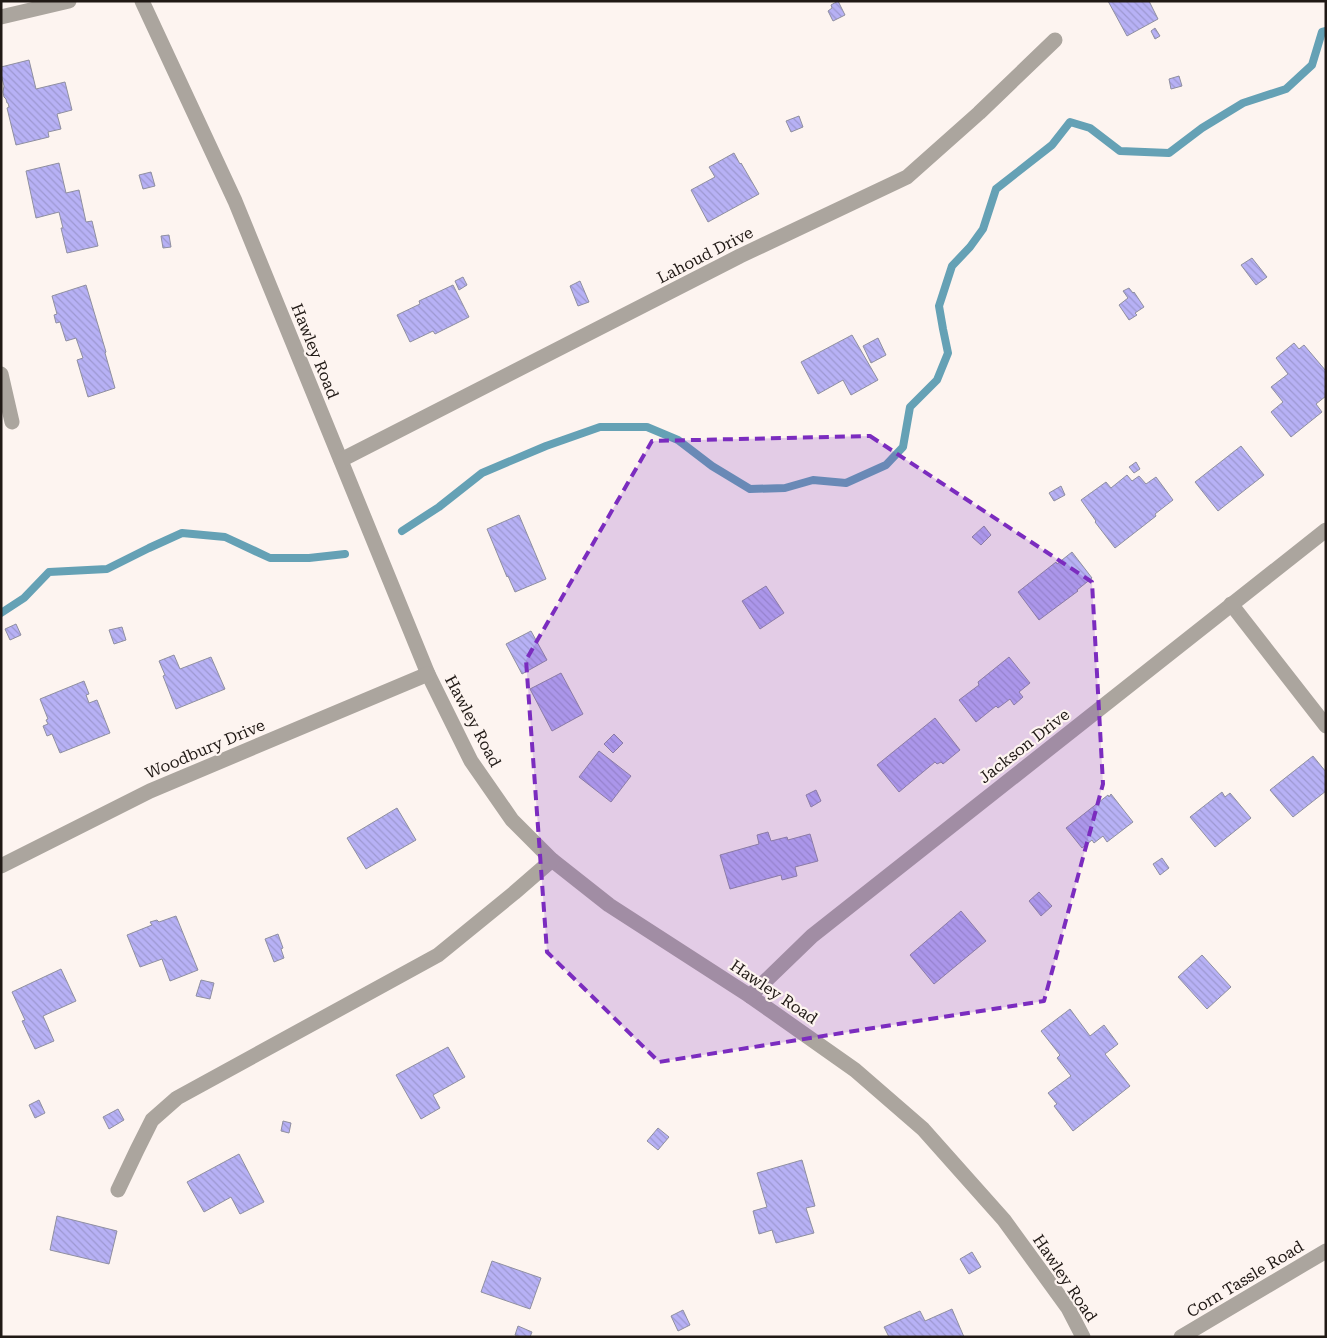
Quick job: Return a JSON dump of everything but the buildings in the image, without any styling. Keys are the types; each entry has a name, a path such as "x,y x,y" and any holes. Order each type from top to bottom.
{"street":[{"path":"1,17 69,1"},
{"name":"Hawley Road","path":"142,1 235,202 428,674 471,761 512,820 552,860 609,905 750,996 855,1070 923,1129 1004,1220 1068,1308 1083,1337"},
{"name":"Lahoud Drive","path":"341,460 740,256 907,178 979,113 1055,40"},
{"path":"1,374 12,422"},
{"name":"Jackson Drive","path":"750,996 812,936 1326,530"},
{"path":"1231,604 1326,726"},
{"name":"Woodbury Drive","path":"1,866 150,791 428,674"},
{"path":"118,1190 152,1120 177,1098 438,955 552,860"},
{"name":"Corn Tassle Road","path":"1182,1337 1326,1251"}],"highlighted area":[{"path":"870,436 1092,582 1103,784 1044,1001 659,1062 547,952 526,660 652,441"}],"waterway":[{"path":"402,531 439,507 482,473 546,446 600,427 647,427 678,440 712,466 750,489 785,488 813,480 846,483 886,465 903,447 910,407 937,380 948,353 939,306 952,266 970,247 983,229 996,189 1052,145 1070,122 1090,128 1120,151 1169,153 1202,128 1243,103 1286,89 1312,65 1322,32 1326,31"},
{"path":"1,613 24,598 49,572 107,569 182,533 225,537 270,558 309,558 345,554"}]}
